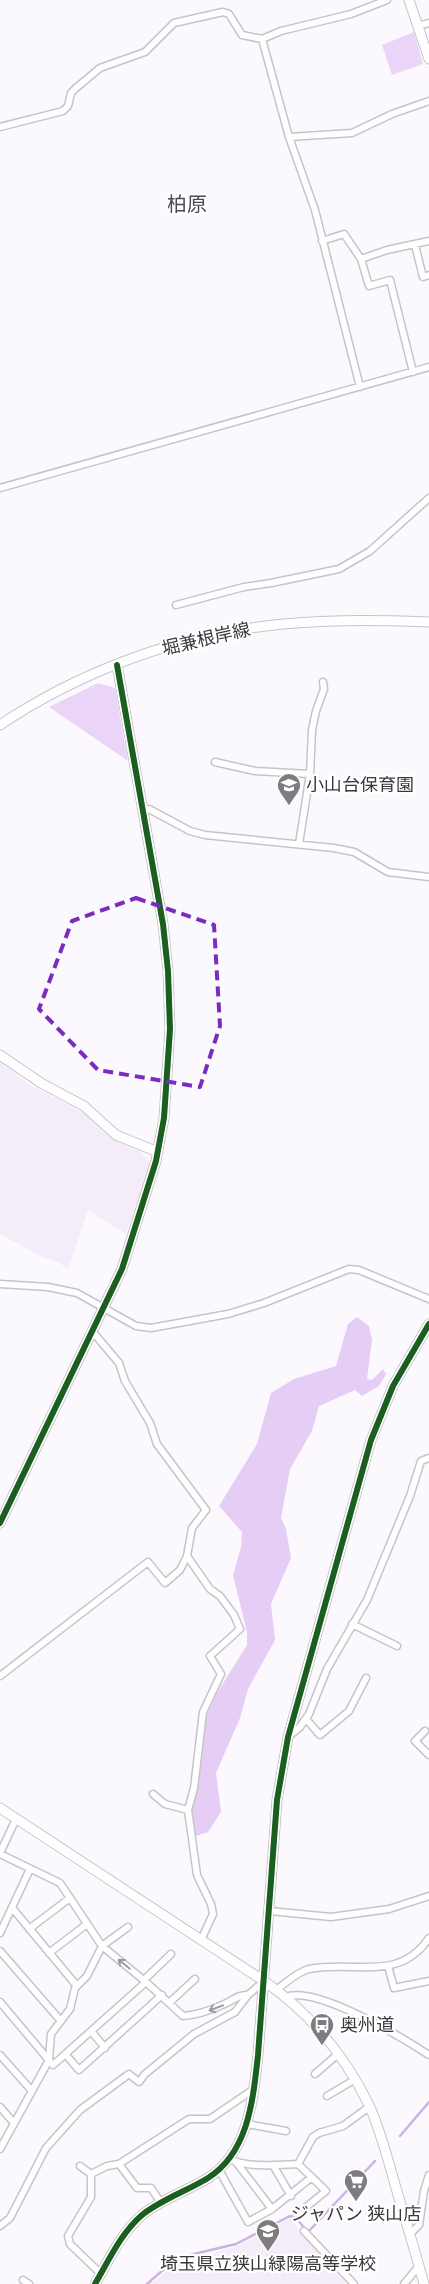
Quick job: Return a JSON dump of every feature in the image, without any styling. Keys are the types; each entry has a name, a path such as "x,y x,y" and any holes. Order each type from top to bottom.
{"street":[{"path":"0,126 63,111 68,106 71,93 100,68 145,52 174,23 223,12 229,14 242,35 262,39 281,31 352,14 387,0"},
{"path":"409,0 429,59"},
{"path":"418,26 429,23"},
{"path":"262,39 289,137 315,210 360,387"},
{"path":"289,137 352,133 392,114 429,101"},
{"path":"322,241 344,234 361,259 369,286 390,280 414,372"},
{"path":"361,259 387,250 429,241"},
{"path":"415,245 423,277 429,275"},
{"path":"0,488 429,367"},
{"path":"176,606 244,586 271,583 339,569 370,551 429,498"},
{"name":"堀兼根岸線","path":"0,725 47,697 117,665 186,642 257,627 348,620 429,622"},
{"path":"0,1522 104,1309 122,1268 158,1152 168,1076 170,1029 168,971 163,924 117,665"},
{"path":"299,844 310,774 312,730 324,688 323,682"},
{"path":"215,762 255,771 310,774"},
{"path":"142,810 149,809 190,831 206,835 299,844 354,852 388,872 429,877"},
{"path":"0,1055 41,1083 84,1106 116,1135 158,1152"},
{"path":"0,1284 48,1287 77,1293 136,1326 151,1328 228,1314 264,1303 349,1269 359,1270 429,1299"},
{"path":"96,2284 123,2236 132,2224 161,2203 219,2170 232,2160 247,2124 254,2088 264,1981 277,1800 288,1737 371,1440 393,1386 429,1324"},
{"path":"0,1676 148,1562 165,1584 180,1570 188,1556 192,1528 206,1510 157,1444 150,1423 125,1381 119,1363 92,1331"},
{"path":"288,1737 300,1727 306,1718 327,1669 367,1600 410,1496 421,1461 429,1458"},
{"path":"188,1556 210,1589 220,1596 234,1615 240,1630 210,1656 221,1674 203,1712 194,1788 188,1810 197,1875 211,1904 213,1914 201,1940"},
{"path":"352,1624 398,1646"},
{"path":"306,1718 320,1735 349,1711 366,1678"},
{"path":"425,1732 415,1741 429,1755"},
{"path":"153,1794 165,1804 188,1810"},
{"path":"0,1808 276,1989 316,2026 338,2054 354,2080 377,2126 424,2284"},
{"path":"16,1819 0,1853 60,1883 102,1946 162,1995 183,2016 197,2015 242,1994 248,1995"},
{"path":"0,1933 13,1909 30,1869"},
{"path":"270,1910 331,1917 384,1910 429,1896"},
{"path":"29,1929 70,1898"},
{"path":"13,1909 77,1986"},
{"path":"49,1953 87,1924"},
{"path":"0,2149 49,2060 51,2034 70,2009 77,1986 87,1976 102,1946 128,1927"},
{"path":"276,1989 308,1970 348,1965 388,1966 406,1962 415,1955 429,1938"},
{"path":"0,1950 60,2020"},
{"path":"0,2002 53,2065 92,2032 171,1954"},
{"path":"388,1966 394,1988 429,1981"},
{"path":"169,2002 195,1979"},
{"path":"0,2226 10,2218 46,2148 80,2110 128,2074 139,2082 145,2074 194,2034 209,2024 235,2012 248,1995 264,1981"},
{"path":"286,1997 299,1994 344,2009 400,2036 429,2055"},
{"path":"66,2055 79,2070 162,1995"},
{"path":"92,2032 105,2048"},
{"path":"315,2074 338,2054"},
{"path":"0,2055 32,2091"},
{"path":"326,2096 354,2080"},
{"path":"91,2174 107,2166 120,2164 189,2119 210,2119 254,2088"},
{"path":"0,2107 14,2123"},
{"path":"298,2164 313,2137 319,2133 343,2126 369,2107"},
{"path":"247,2124 286,2131"},
{"path":"232,2160 273,2165 298,2164 326,2191 305,2208"},
{"path":"232,2160 272,2209"},
{"path":"120,2164 137,2188 151,2188 161,2203"},
{"path":"273,2165 290,2196"},
{"path":"80,2166 91,2174"},
{"path":"219,2170 248,2222 272,2209 312,2177"},
{"path":"91,2174 91,2197 68,2236 70,2244 101,2274"},
{"path":"410,2234 419,2225 424,2191 429,2175"},
{"path":"304,2231 354,2284"},
{"path":"404,2284 419,2266"}],"highlighted area":[{"path":"136,898 214,925 220,1026 200,1087 98,1070 39,1009 72,921"}],"shaded area":[{"path":"414,32 423,64 392,75 382,45"},
{"path":"98,683 115,688 128,761 49,707"},
{"path":"0,1062 30,1085 86,1114 105,1134 128,1147 140,1151 151,1164 126,1234 88,1210 68,1270 60,1263 42,1257 0,1234"},
{"path":"357,1317 369,1326 372,1340 367,1379 372,1380 383,1369 386,1374 379,1386 362,1396 355,1390 319,1406 312,1431 290,1469 281,1518 286,1529 291,1558 271,1604 275,1640 248,1689 240,1718 216,1773 221,1812 208,1832 196,1836 192,1810 206,1717 217,1693 247,1645 247,1632 233,1575 241,1547 242,1532 219,1506 257,1444 271,1393 294,1379 336,1366 348,1324"},
{"name":"埼玉県立狭山緑陽高等学校","path":"290,2219 346,2284 151,2284 179,2261 235,2247"}],"waterway":[{"path":"400,2136 429,2102"},
{"path":"147,2284 177,2258 236,2244 290,2216 295,2217 308,2232 375,2161"}],"cycle path":[{"path":"0,1523 122,1269 156,1161 164,1118 170,1029 168,971 163,924 117,665"},
{"path":"95,2284 116,2247 142,2215 208,2178 222,2167 241,2139 251,2106 258,2055 277,1800 288,1737 371,1440 393,1386 429,1324"}],"place":[{"name":"小山台保育園","path":"289,806"},
{"name":"奥州道","path":"322,2046"},
{"name":"ジャパン 狭山店","path":"356,2202"},
{"name":"埼玉県立狭山緑陽高等学校","path":"268,2252"}],"district":[{"name":"柏原","path":"187,204"}]}
